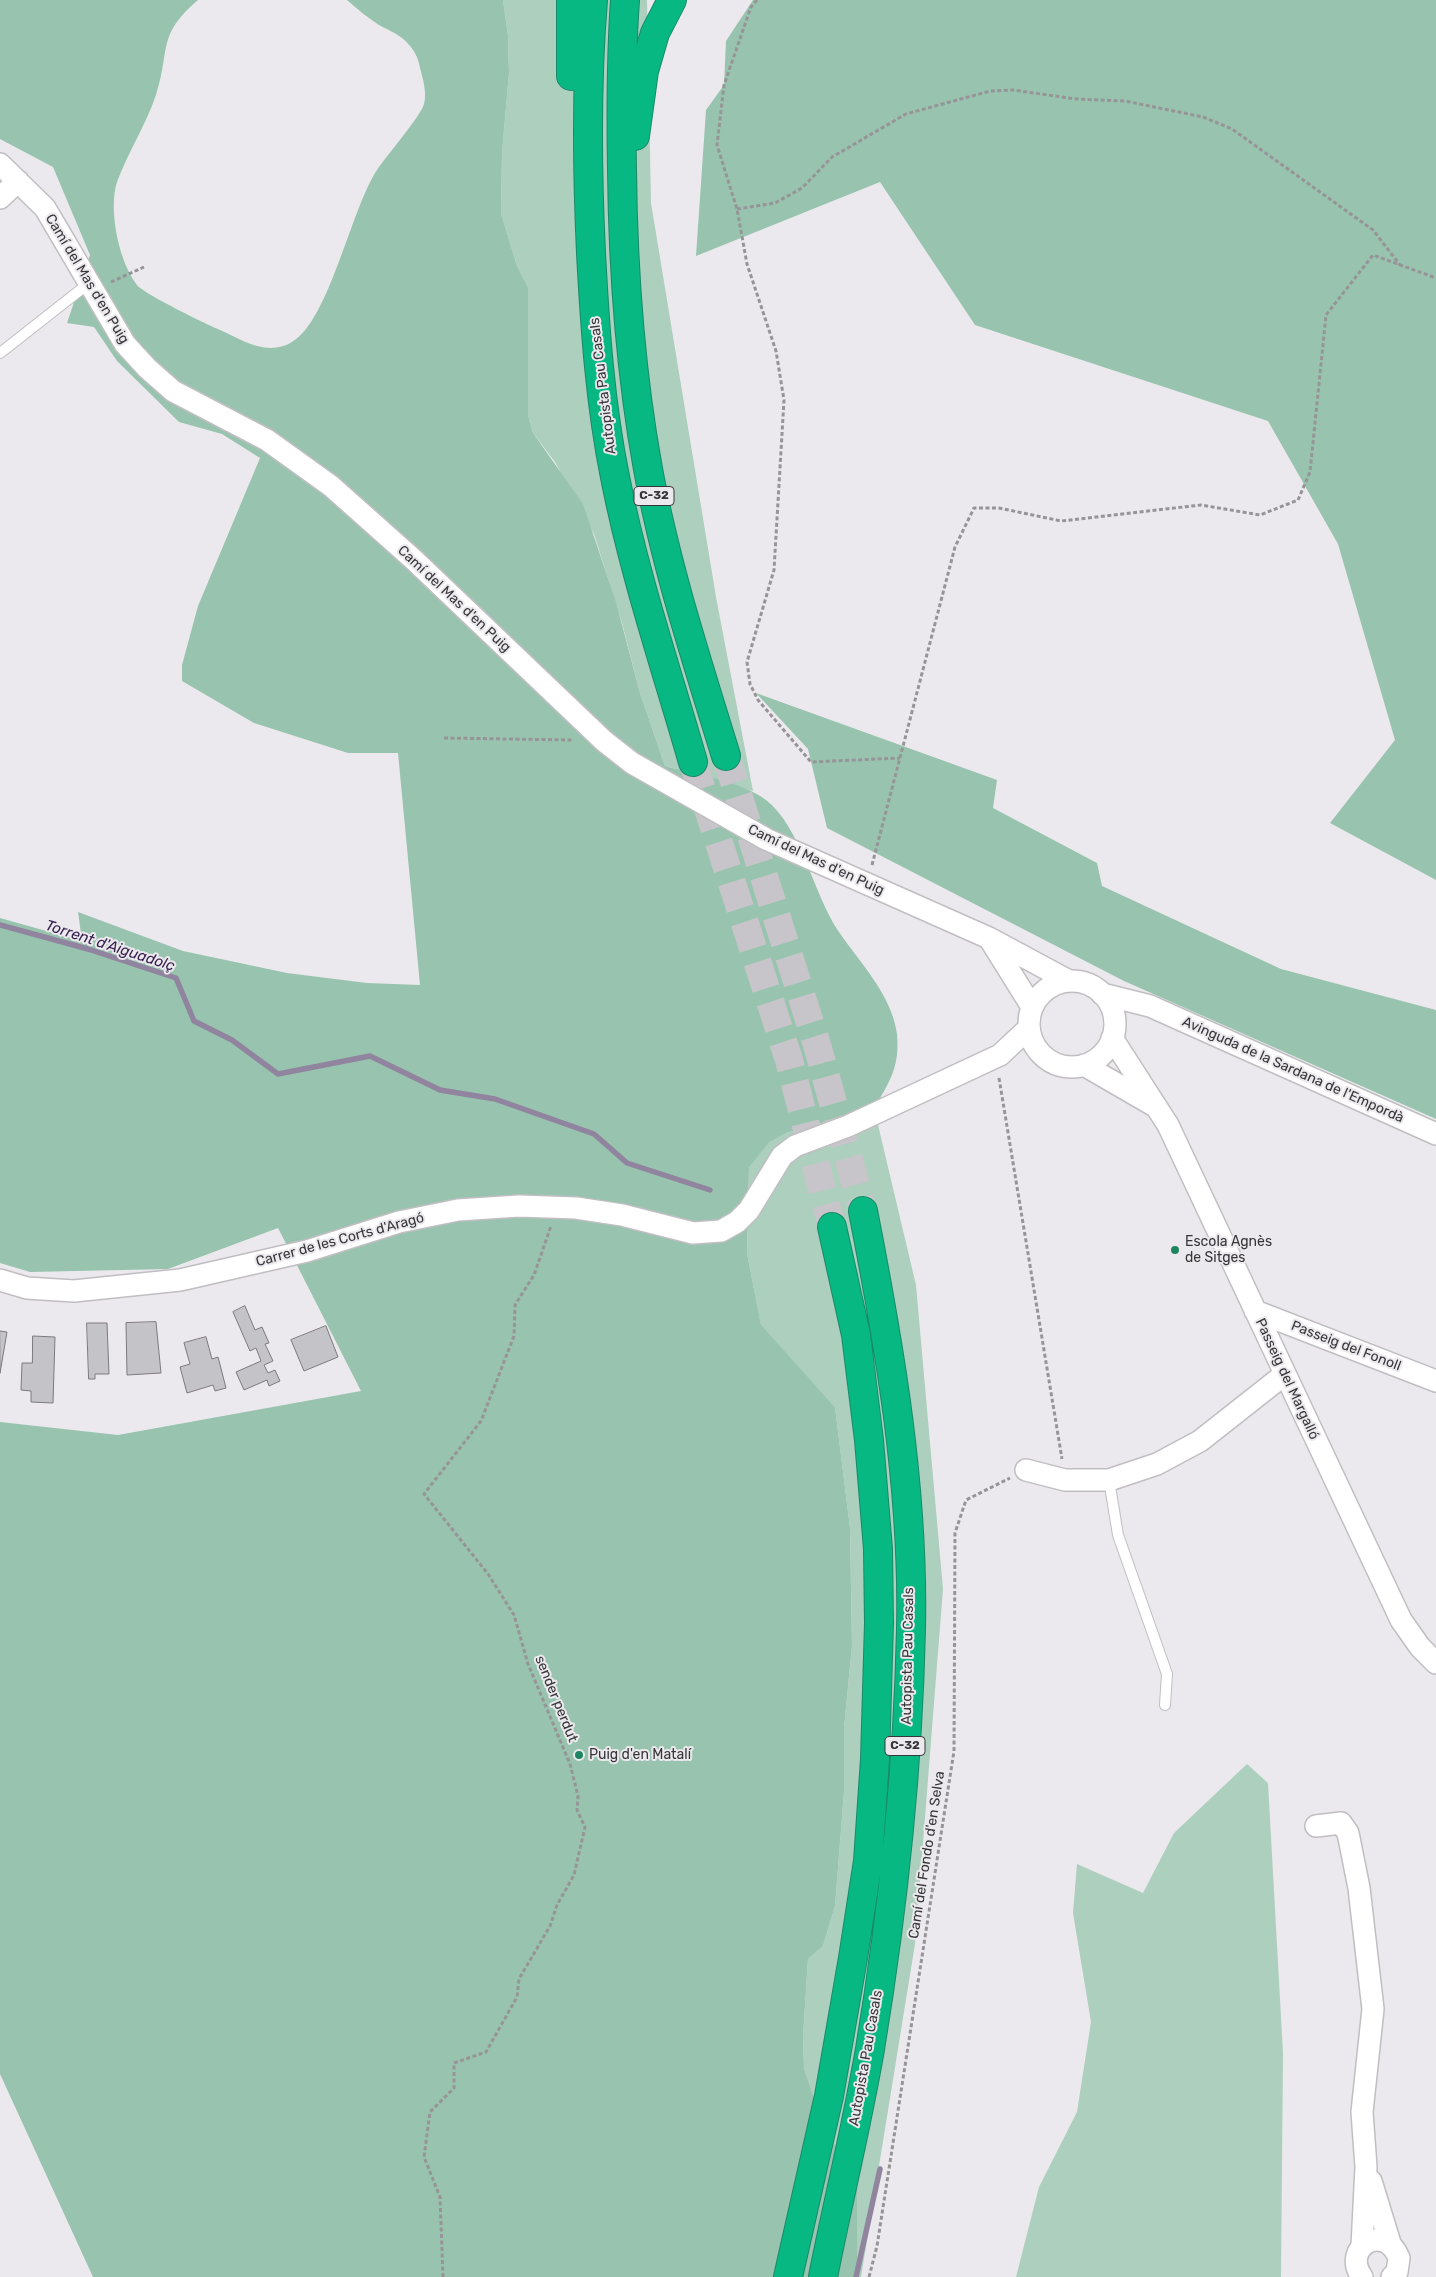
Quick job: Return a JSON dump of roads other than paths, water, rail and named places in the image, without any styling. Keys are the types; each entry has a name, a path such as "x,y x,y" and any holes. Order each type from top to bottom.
{"highway":[{"path":"571,0 576,264 595,330"},
{"name":"Autopista Pau Casals","path":"593,0 587,71 589,197 595,330 604,414 628,541 693,762"},
{"name":"C-32","path":"625,0 620,76 623,230 632,370 648,471 682,613 726,756"},
{"path":"623,230 644,71 655,33 672,0"},
{"name":"Autopista Pau Casals","path":"822,2277 869,2051 895,1880 904,1774 911,1628 908,1533 901,1434 885,1325 862,1211"},
{"name":"C-32","path":"788,2277 829,2096 853,1958 868,1861 875,1759 879,1623 878,1549 870,1450 856,1335 832,1227"}],"street":[{"name":"Camí del Mas d'en Puig","path":"0,164 45,208 125,344 153,374 173,391 268,440 331,486 412,559 604,741 632,763 766,840 989,938 1069,981"},
{"path":"0,198 18,181"},
{"path":"989,938 1032,1007"},
{"path":"1069,981 1087,984 1102,994 1112,1009 1113,1029 1103,1053 1084,1065 1063,1066 1053,1062 1041,1053 1032,1039 1029,1028 1032,1007 1047,989 1069,981"},
{"name":"Avinguda de la Sardana de l'Empordà","path":"1102,994 1150,1006 1436,1134"},
{"path":"1113,1029 1150,1006"},
{"path":"1000,1055 1029,1028"},
{"name":"Passeig del Margalló","path":"1113,1029 1159,1108 1401,1620 1420,1647 1436,1662"},
{"path":"1000,1055 1041,1053"},
{"name":"Carrer de les Corts d'Aragó","path":"0,1280 27,1288 74,1291 128,1287 180,1280 307,1251 399,1222 458,1210 519,1206 576,1208 622,1216 693,1233 721,1231 737,1222 749,1210 782,1156 796,1146 817,1139 1000,1055"},
{"path":"1084,1065 1159,1108"},
{"name":"Passeig del Fonoll","path":"1255,1311 1436,1381"},
{"path":"1026,1470 1065,1480 1109,1480 1157,1464 1200,1441 1285,1374"},
{"path":"1316,1826 1342,1823 1348,1833 1359,1888 1373,2009 1362,2112 1366,2167 1362,2246"},
{"path":"1366,2167 1396,2264"},
{"path":"1357,2274 1356,2255 1362,2246 1371,2241 1381,2240 1396,2264"}],"lane":[{"path":"0,353 90,287"},
{"path":"1109,1480 1118,1534 1134,1575 1167,1674 1165,1705"}],"waterway":[{"name":"Torrent d'Aiguadolç","path":"0,925 88,949 176,978 194,1021 232,1040 278,1074 370,1056 440,1090 495,1099 594,1134 627,1163 710,1190"},
{"path":"856,2277 880,2169"}],"tunnel":[{"path":"726,756 817,1045 863,1211"},
{"path":"693,762 789,1060 832,1227"}],"place":[{"name":"Escola Agnès de Sitges","path":"1175,1250"},
{"name":"Puig d'en Matalí","path":"579,1755"}]}
